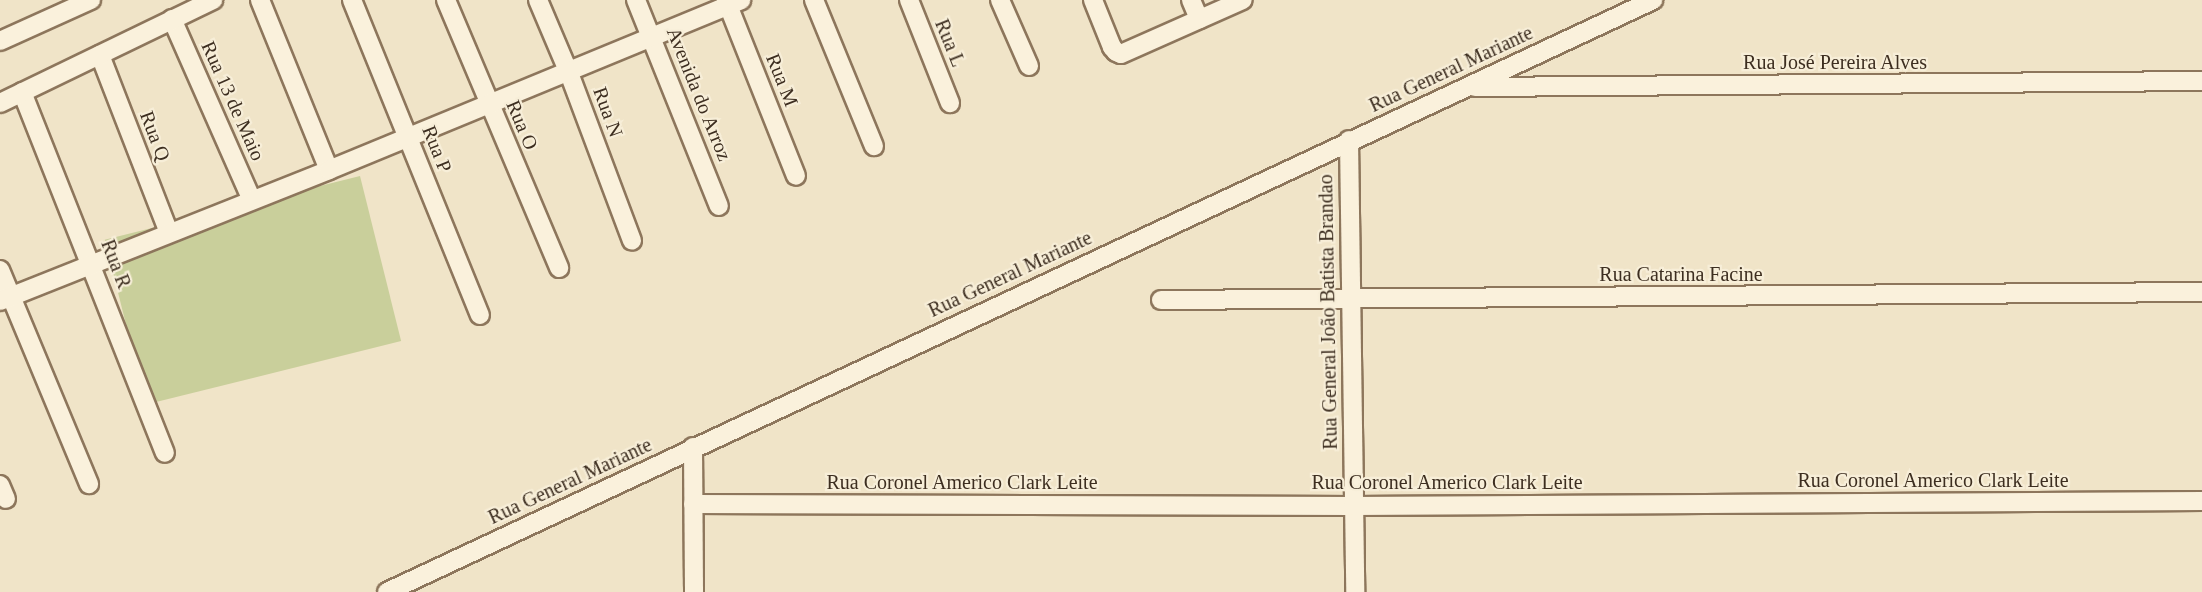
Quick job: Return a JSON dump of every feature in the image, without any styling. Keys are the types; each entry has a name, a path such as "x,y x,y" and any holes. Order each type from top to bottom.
{"street":[{"path":"0,41 91,0"},
{"path":"0,103 213,0"},
{"path":"260,0 329,170"},
{"name":"Rua P","path":"352,0 480,315"},
{"name":"Rua O","path":"446,0 559,268"},
{"name":"Rua N","path":"538,0 569,73 632,242"},
{"name":"Avenida do Arroz","path":"636,0 720,206"},
{"path":"814,0 874,147"},
{"name":"Rua L","path":"909,0 950,103"},
{"path":"1000,0 1029,66"},
{"path":"1093,0 1116,52 1121,54 1243,0"},
{"path":"1191,0 1199,19"},
{"name":"Rua General Mariante","path":"387,592 1349,140 1469,87 1653,0"},
{"path":"5,299 329,170 488,103 569,73 732,2"},
{"name":"Rua M","path":"732,2 795,176"},
{"name":"Rua 13 de Maio","path":"172,19 252,200"},
{"name":"Rua Q","path":"100,55 169,233"},
{"name":"Rua José Pereira Alves","path":"1469,87 2202,81"},
{"name":"Rua R","path":"22,92 165,453"},
{"name":"Rua General João Batista Brandao","path":"1349,140 1355,592"},
{"path":"0,270 5,299 89,484"},
{"name":"Rua Catarina Facine","path":"1161,300 2202,292"},
{"path":"693,447 694,592"},
{"name":"Rua Coronel Americo Clark Leite","path":"693,504 1353,506 2202,501"}],"green space":[{"path":"360,176 401,341 146,405 105,240"}]}
